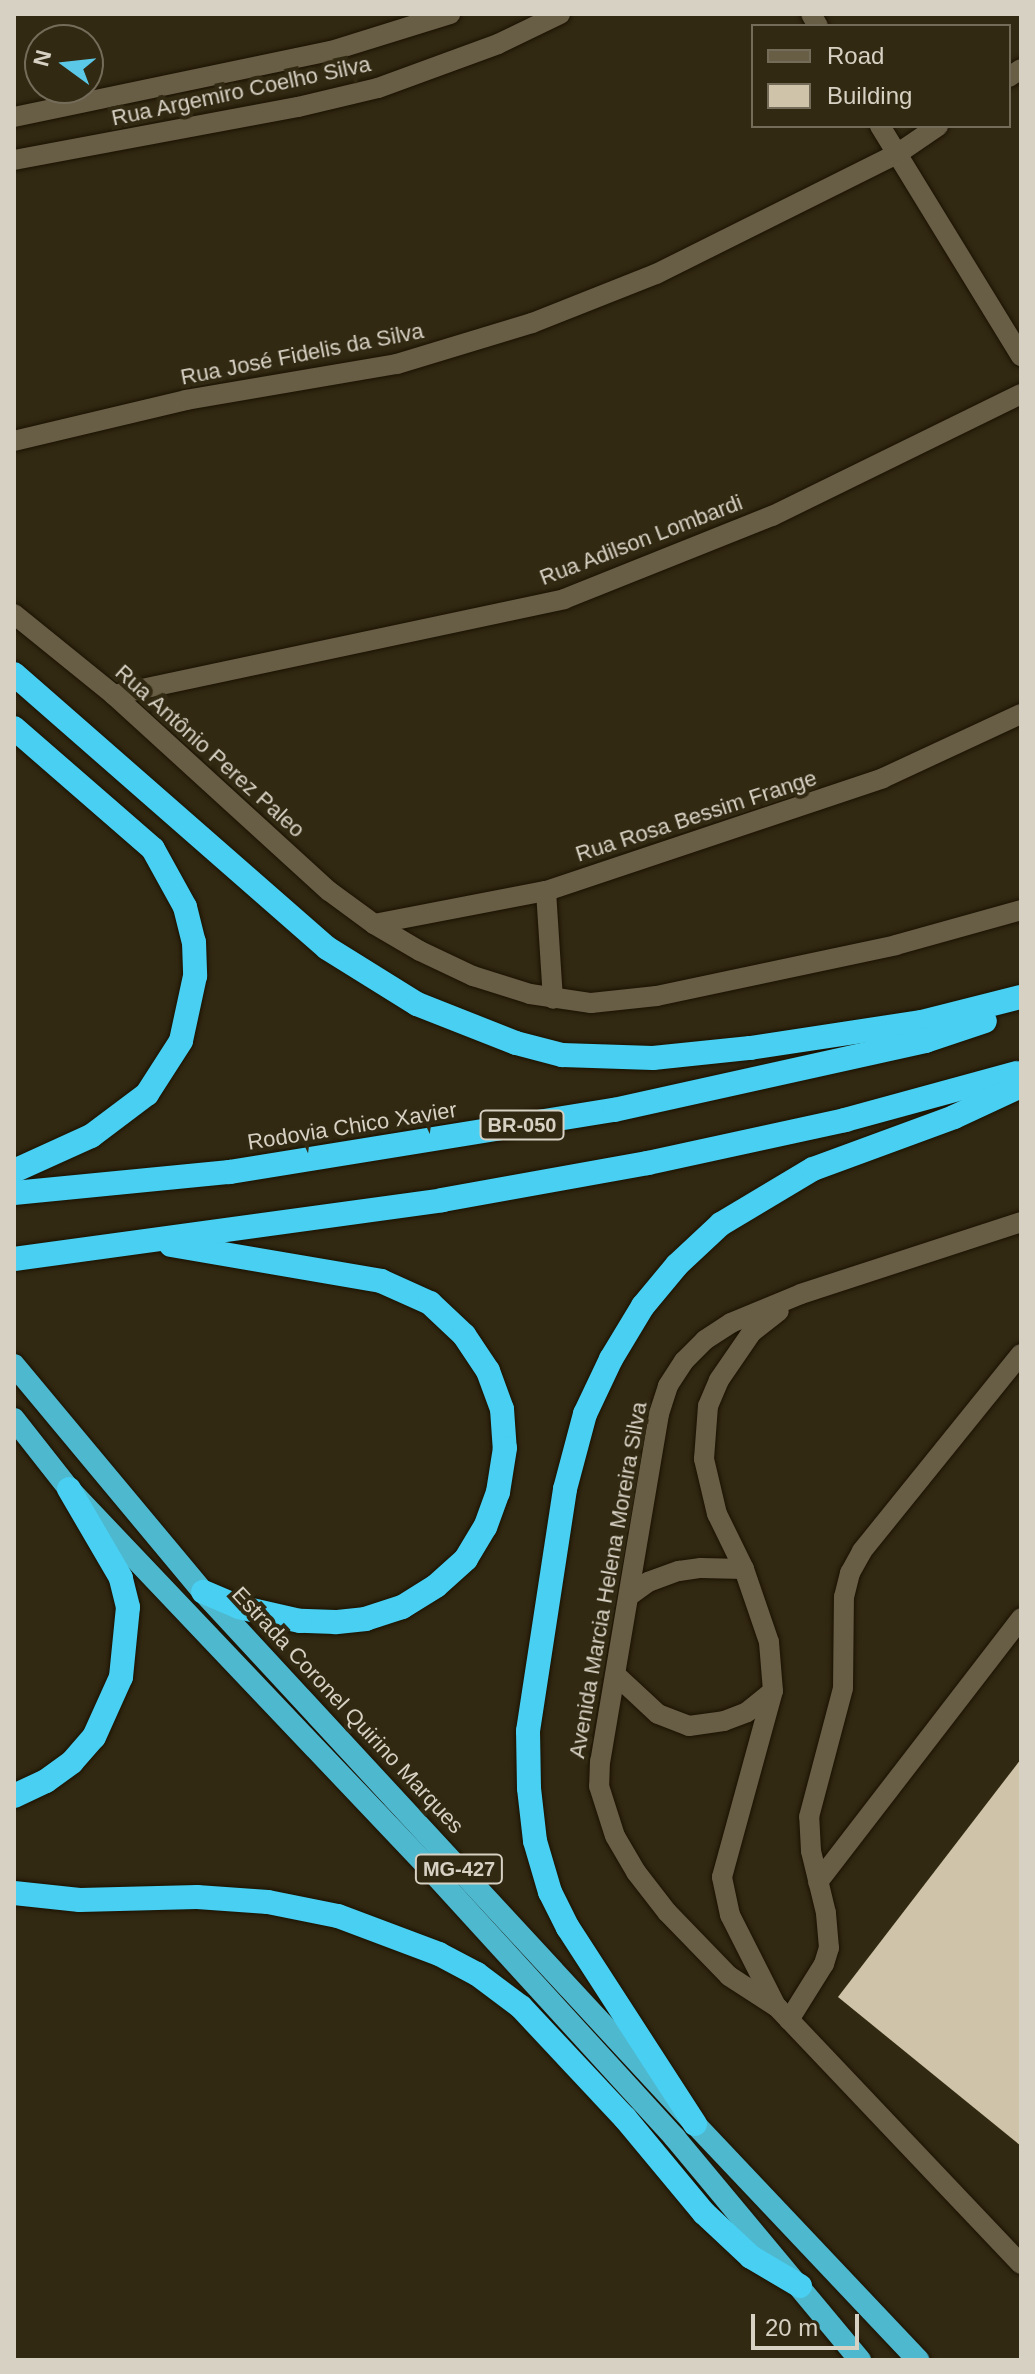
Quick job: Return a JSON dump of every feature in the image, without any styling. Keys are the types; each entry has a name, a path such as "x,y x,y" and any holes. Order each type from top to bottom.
{"highway":[{"path":"14,674 327,948 417,1004 516,1043 562,1055 653,1058 750,1048 922,1022 1021,997"},
{"path":"14,728 153,849 185,907 194,942 195,976 181,1041 147,1094 91,1136 14,1171"},
{"name":"Rodovia Chico Xavier","path":"14,1193 230,1172 614,1110 925,1041 1021,1009"},
{"path":"19,1258 442,1200 648,1163 845,1120 1021,1072"},
{"path":"695,2124 568,1928 550,1892 535,1841 529,1788 528,1731 565,1489 585,1414 611,1359 643,1306 677,1265 721,1224 813,1169 954,1117 1021,1086"},
{"path":"144,1241 381,1281 430,1303 464,1335 488,1371 502,1409 505,1448 498,1492 485,1527 466,1559 425,1593 402,1607 366,1619 335,1622 285,1617 239,1607 203,1592"},
{"name":"Estrada Coronel Quirino Marques","path":"14,1365 203,1592 695,2124 918,2360"},
{"name":"MG-427","path":"14,1419 69,1489 426,1865 675,2138 860,2360"},
{"path":"14,1796 46,1781 72,1762 94,1737 121,1677 128,1607 121,1578 69,1489"},
{"path":"14,1893 80,1900 197,1897 268,1902 338,1916 439,1954 477,1974 521,2007 625,2118 704,2213 751,2257 800,2286"}],"street":[{"name":"Rua Argemiro Coelho Silva","path":"14,117 331,51 450,14"},
{"name":"Rua Argemiro Coelho Silva","path":"14,160 298,107 378,88 498,44 560,14"},
{"path":"881,128 1021,356"},
{"name":"Rua José Fidelis da Silva","path":"14,441 186,400 397,364 532,323 656,274 897,154 935,128"},
{"name":"Rua Adilson Lombardi","path":"114,695 564,599 772,516 1021,394"},
{"name":"Rua Antônio Perez Paleo","path":"14,614 114,695 329,891 374,924 420,951 473,976 553,999 591,1003 657,996 896,945 1021,910"},
{"name":"Rua Rosa Bessim Frange","path":"374,924 546,891 883,778 1021,714"},
{"path":"546,891 553,999"},
{"name":"Avenida Marcia Helena Moreira Silva","path":"783,2014 729,1976 667,1912 636,1872 615,1836 599,1786 600,1761 659,1414 668,1386 684,1361 705,1340 731,1323 801,1294 1021,1222"},
{"name":"Avenida Marcia Helena Moreira Silva","path":"783,2014 730,1915 722,1877 773,1691 769,1642 744,1569 709,1488 704,1459 708,1406 734,1355 752,1332 801,1294"},
{"path":"1021,1354 862,1551 850,1573 844,1597 843,1688 809,1817 811,1851 829,1948 824,1964 783,2014 1021,2264"},
{"path":"629,1596 648,1582 679,1571 744,1569"},
{"path":"818,1882 1021,1618"},
{"path":"616,1675 658,1714 689,1726 724,1721 747,1712 773,1691"}],"building":[{"path":"1021,1759 1021,2146 838,1997"}]}
